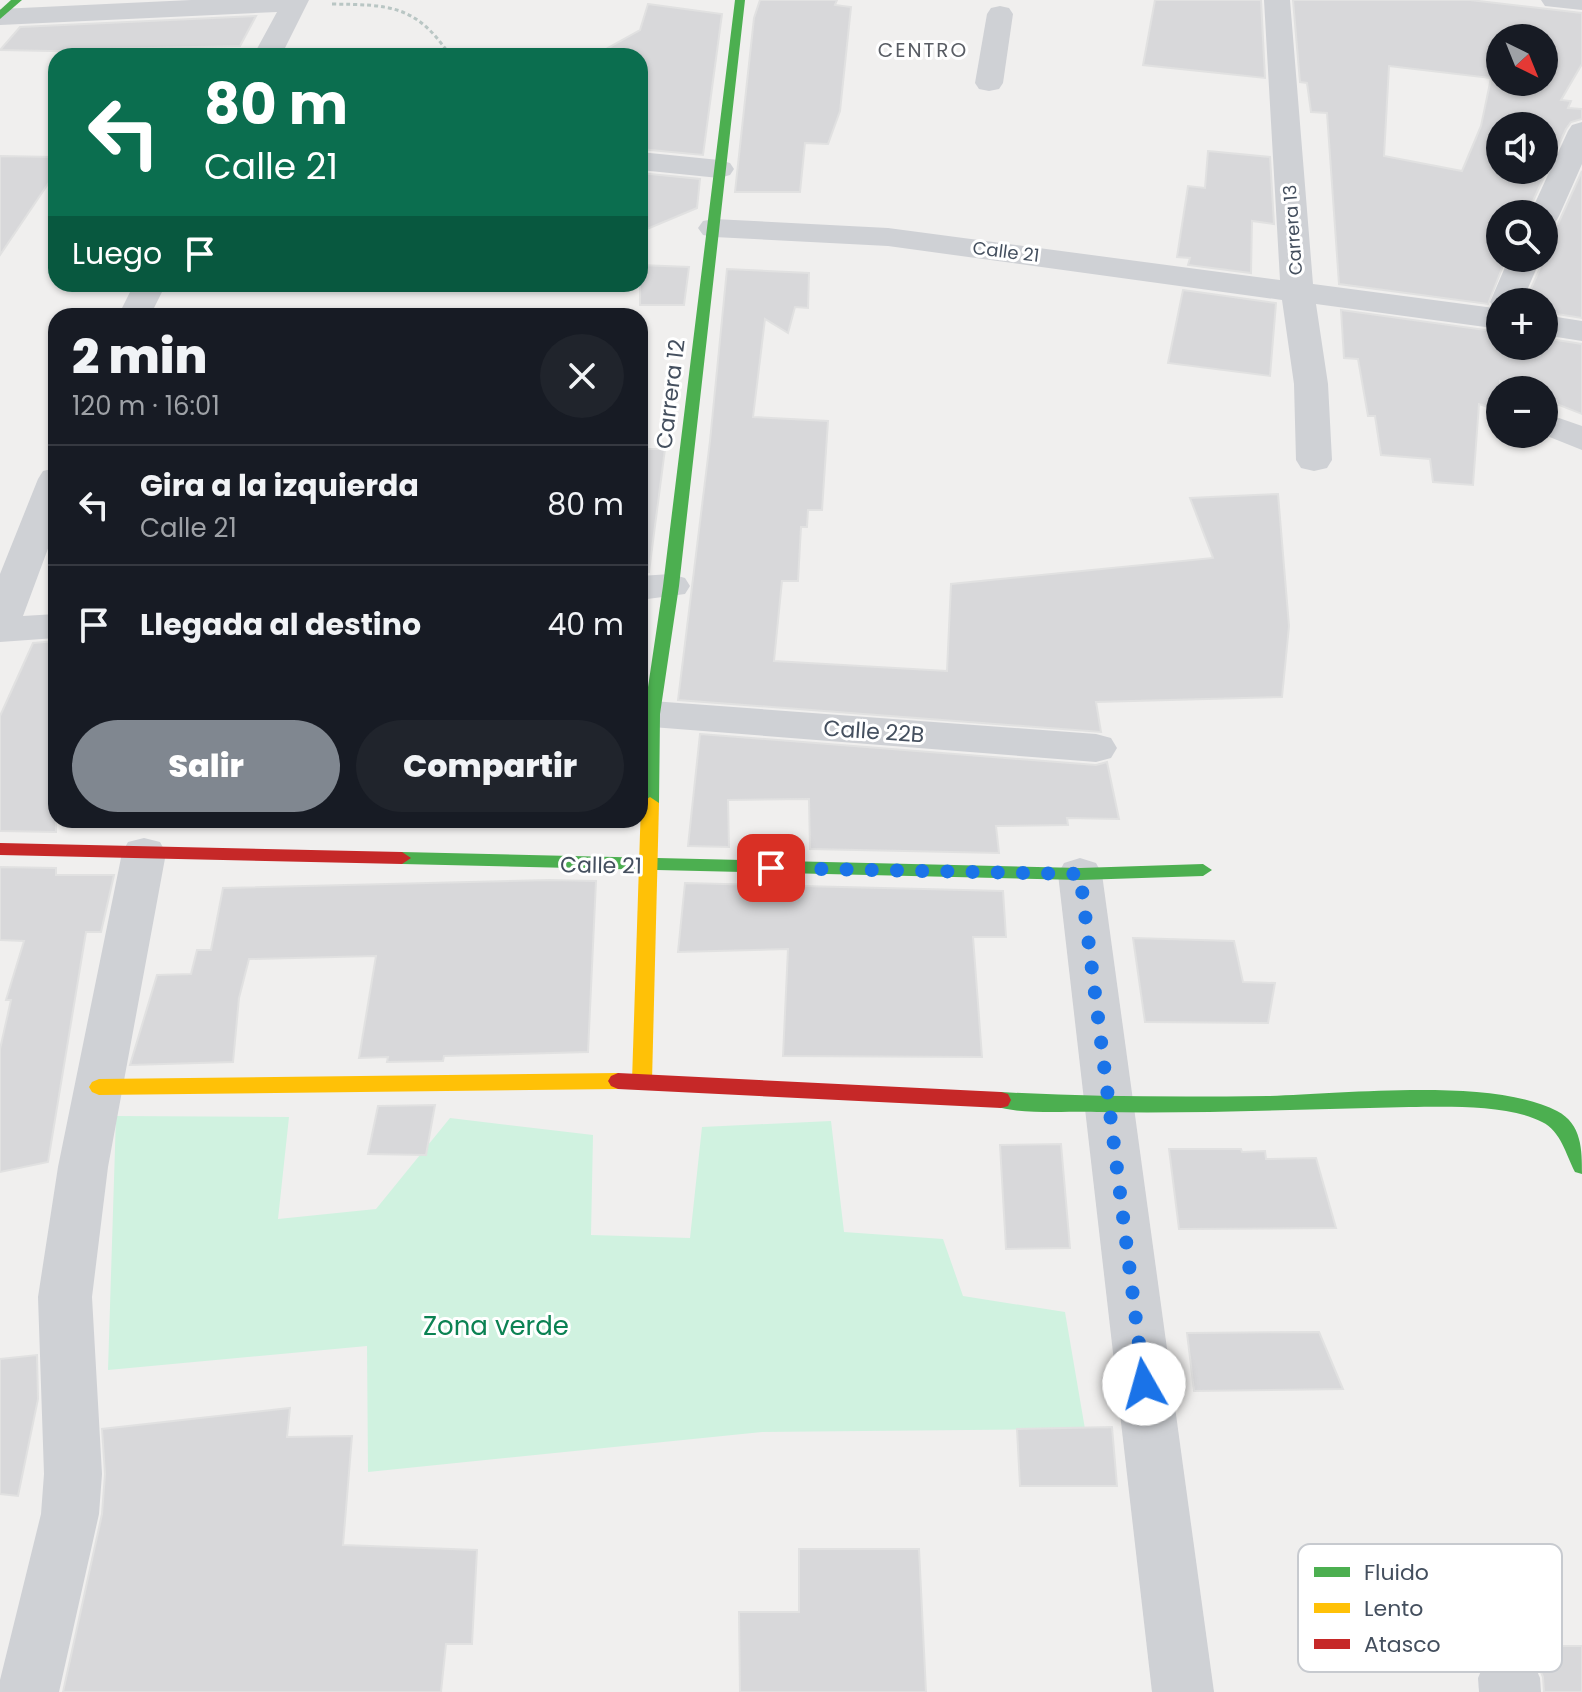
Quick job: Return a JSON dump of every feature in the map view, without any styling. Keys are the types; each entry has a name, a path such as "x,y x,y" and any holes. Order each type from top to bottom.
{"street":[{"path":"0,16 17,0"},
{"name":"Carrera 12","path":"642,1081 656,587 714,228 740,0"},
{"name":"Carrera 13","path":"1277,0 1297,289 1310,371 1314,460"},
{"path":"1554,0 1582,2"},
{"path":"0,16 296,2"},
{"path":"271,48 296,2"},
{"path":"989,83 1000,14"},
{"path":"1551,200 1582,131"},
{"path":"648,162 719,169"},
{"name":"Calle 21","path":"714,228 888,237 1486,311"},
{"path":"1558,327 1582,331"},
{"path":"48,500 0,627 48,626"},
{"name":"Calle 22B","path":"652,714 1096,748"},
{"name":"Calle 21","path":"0,849 1080,874 1203,870"},
{"path":"28,1692 70,1514 73,1474 65,1297 83,1167 144,853"},
{"path":"1080,874 1183,1692"},
{"path":"99,1087 642,1081 1109,1106 1431,1101 1515,1104 1550,1117 1565,1130 1582,1166"}],"path":[{"path":"296,2 397,6 434,28 446,48"}],"green space":[{"name":"Zona verde","path":"116,1116 289,1117 278,1219 376,1209 450,1118 593,1135 591,1235 690,1238 702,1127 831,1121 844,1232 943,1239 963,1296 1065,1312 1085,1429 762,1432 368,1472 367,1346 108,1370"}],"building":[{"path":"760,0 837,0 835,5 851,7 840,111 828,144 805,143 800,192 735,192 754,18"},
{"path":"1155,0 1261,0 1265,78 1143,65"},
{"path":"1293,0 1470,0 1582,13 1582,64 1561,100 1571,101 1568,108 1582,109 1582,119 1571,122 1558,146 1558,112 1486,112 1486,184 1541,184 1533,200 1486,200 1486,272 1501,272 1494,288 1486,288 1486,304 1339,284 1327,113 1311,112 1307,83 1300,82","holes":["1486,24 1558,24 1558,96 1487,96 1481,126 1462,171 1384,156 1389,66 1486,77"]},
{"path":"648,4 722,14 703,155 648,150 648,48 608,48 640,30"},
{"path":"256,16 240,46 0,50 20,27"},
{"path":"1208,151 1270,157 1274,224 1252,221 1251,273 1188,265 1190,258 1177,257 1188,186 1205,188"},
{"path":"0,156 48,157 48,184 0,255"},
{"path":"1582,171 1582,318 1558,314 1558,288 1531,288 1538,272 1558,272 1558,224"},
{"path":"648,174 700,179 697,208 648,229"},
{"path":"648,265 689,267 684,305 640,305 640,292 648,292"},
{"path":"727,269 809,273 808,308 795,307 788,333 765,319 753,417 828,421 822,510 808,510 807,527 801,527 798,581 782,581 774,661 947,671 951,584 1213,558 1190,498 1278,494 1289,626 1282,697 1096,702 1101,732 678,700 710,441"},
{"path":"1183,290 1276,303 1270,376 1168,363"},
{"path":"1341,310 1486,330 1486,360 1558,360 1558,340 1582,344 1582,414 1558,405 1558,376 1486,376 1486,406 1479,404 1473,485 1433,482 1430,459 1381,455 1375,416 1368,416 1358,359 1344,358"},
{"path":"648,449 665,449 649,572"},
{"path":"48,642 48,828 56,828 56,832 0,831 0,716 33,643"},
{"path":"700,734 1096,765 1107,762 1119,819 1067,818 1068,825 996,826 999,853 810,849 809,799 728,800 729,847 688,846"},
{"path":"0,867 56,868 56,875 114,875 101,932 86,932 48,1162 0,1172 0,1049 11,1000 6,1000 24,941 0,940"},
{"path":"596,881 588,1052 444,1056 443,1061 387,1062 388,1057 359,1058 376,956 249,959 239,998 233,1062 130,1065 157,975 191,974 197,950 211,950 223,888"},
{"path":"685,883 1003,891 1006,937 973,937 982,1057 783,1056 788,949 678,952"},
{"path":"1133,938 1234,941 1243,982 1275,983 1268,1023 1145,1022"},
{"path":"435,1105 426,1155 368,1154 378,1106"},
{"path":"1061,1144 1070,1248 1006,1249 1000,1145"},
{"path":"1169,1149 1241,1149 1242,1152 1265,1151 1266,1159 1316,1158 1336,1228 1179,1229"},
{"path":"1319,1332 1343,1389 1194,1391 1187,1333"},
{"path":"37,1355 38,1399 18,1496 0,1494 0,1359"},
{"path":"290,1408 287,1437 352,1436 343,1545 477,1550 472,1644 446,1644 441,1692 63,1692 102,1514 105,1474 102,1429"},
{"path":"1112,1427 1117,1486 1020,1486 1017,1429"},
{"path":"799,1549 919,1549 926,1692 740,1692 739,1612 799,1612"},
{"path":"1562,1646 1582,1646 1582,1692 1544,1692 1541,1672 1562,1672"}],"traffic: fast":[{"path":"0,16 17,0"},
{"path":"650,803 652,714 671,586 740,0"},
{"path":"402,858 1080,874 1203,870"},
{"path":"1001,1100 1263,1104 1428,1099 1497,1103 1526,1108 1555,1120 1569,1138 1582,1166"}],"traffic: slow":[{"path":"642,1081 650,803"},
{"path":"99,1087 618,1081"}],"traffic: jam":[{"path":"0,849 402,858"},
{"path":"618,1081 1001,1100"}],"district":[{"name":"CENTRO","path":"923,50"}],"route":[{"path":"771,868 1080,874 1144,1384"}]}
